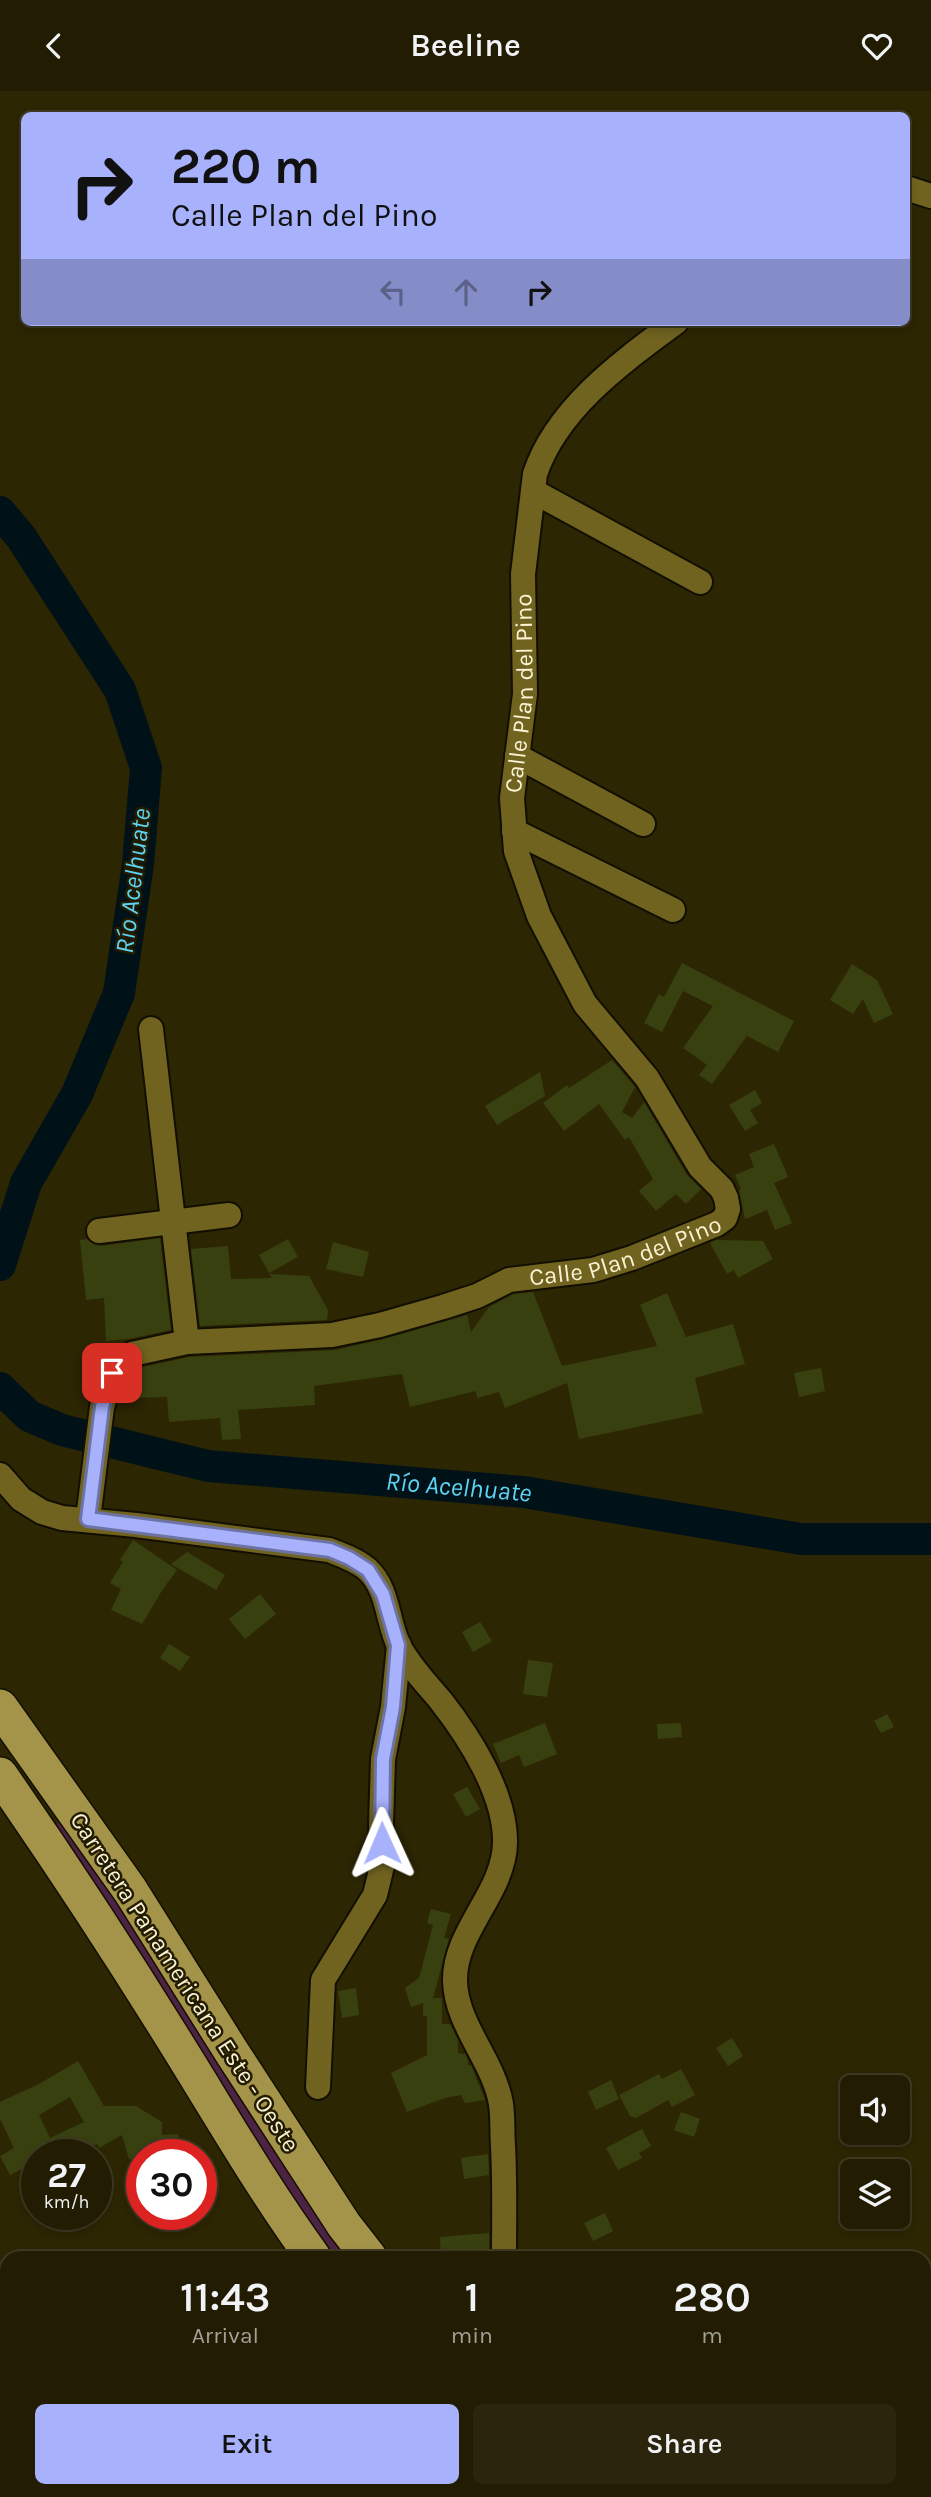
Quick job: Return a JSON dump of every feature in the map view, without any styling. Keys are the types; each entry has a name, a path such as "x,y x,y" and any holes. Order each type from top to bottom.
{"highway":[{"name":"Carretera Panamericana Este - Oeste","path":"0,1707 130,1889 231,2051 344,2225 364,2251"},
{"path":"3,1780 19,1793 35,1787 42,1779 38,1761"},
{"name":"Carretera Panamericana Este - Oeste","path":"3,1780 47,1843 229,2131 309,2251"},
{"path":"47,1843 45,1826 52,1817 67,1813 80,1820"}],"street":[{"path":"910,189 931,196"},
{"name":"Calle Plan del Pino","path":"88,1519 102,1407 112,1373 132,1354 187,1342 332,1335 354,1331 477,1296 509,1280 593,1270 632,1258 717,1224 725,1218 728,1209 722,1189 700,1167 648,1078 585,1004 539,916 516,851 514,831 512,798 525,694 523,574 539,460 552,436 594,388 633,353 670,326"},
{"path":"533,491 701,582"},
{"path":"517,756 643,824"},
{"path":"514,831 673,910"},
{"path":"151,1029 187,1342"},
{"path":"99,1231 229,1215"},
{"path":"0,1475 21,1499 42,1512 62,1518 330,1550 368,1570 383,1594 398,1645 417,1674 466,1735 486,1773 503,1817 505,1845 498,1874 460,1952 455,1979 457,2001 501,2103 504,2251"},
{"path":"318,2087 323,1980 376,1895 383,1861 380,1825 383,1759 393,1707 398,1645"}],"shaded area":[{"path":"61,1821 69,1821 349,2251 319,2251 53,1826"}],"building":[{"path":"682,963 794,1021 778,1052 747,1036 712,1084 699,1075 707,1065 683,1048 713,1006 683,991 662,1032 644,1023 659,994 664,997"},
{"path":"852,964 877,980 893,1014 874,1023 863,999 853,1014 830,1000"},
{"path":"612,1060 635,1087 622,1112 632,1118 644,1102 687,1175 701,1189 686,1204 676,1194 656,1211 639,1191 653,1179 629,1137 625,1140 599,1104 564,1131 543,1103 567,1085 569,1088"},
{"path":"540,1072 545,1096 497,1125 485,1106"},
{"path":"755,1090 762,1103 750,1110 758,1123 745,1131 729,1105"},
{"path":"774,1144 788,1177 774,1183 792,1223 775,1230 767,1210 745,1219 739,1190 741,1189 735,1175 754,1167 749,1154"},
{"path":"160,1238 171,1330 106,1341 104,1298 86,1300 80,1240 87,1239 101,1246"},
{"path":"288,1239 298,1257 269,1273 259,1255"},
{"path":"716,1240 763,1241 773,1259 738,1278 734,1270 727,1274 710,1243"},
{"path":"333,1242 369,1252 363,1277 326,1269"},
{"path":"228,1246 231,1279 272,1278 269,1274 309,1276 328,1310 327,1320 200,1326 191,1249"},
{"path":"533,1292 562,1366 657,1346 640,1305 667,1293 686,1337 733,1324 745,1364 695,1378 703,1413 579,1439 567,1383 505,1408 499,1392 477,1398 476,1391 410,1407 402,1374 314,1386 315,1405 238,1410 241,1439 222,1440 220,1418 169,1422 167,1397 132,1398 131,1374 138,1368 189,1357 335,1350 467,1315 471,1332 489,1307 513,1294"},
{"path":"821,1368 825,1391 799,1397 794,1373"},
{"path":"133,1540 177,1570 142,1624 111,1610 121,1589 110,1583"},
{"path":"187,1552 225,1575 216,1590 171,1564"},
{"path":"260,1594 276,1614 245,1639 229,1619"},
{"path":"480,1622 492,1641 473,1652 462,1632"},
{"path":"169,1644 190,1657 180,1671 160,1658"},
{"path":"528,1660 553,1663 547,1697 523,1694"},
{"path":"887,1714 894,1727 881,1733 874,1721"},
{"path":"545,1723 557,1754 524,1767 519,1755 501,1763 493,1744"},
{"path":"681,1723 682,1737 658,1739 657,1724"},
{"path":"467,1787 480,1809 466,1817 453,1794"},
{"path":"431,1909 451,1914 444,1938 449,1939 433,1998 442,1998 442,2024 450,2024 458,2040 458,2053 465,2054 485,2100 465,2103 461,2095 407,2112 391,2073 427,2055 427,2016 423,2016 423,2003 411,2007 405,1988 419,1978 433,1925 427,1923"},
{"path":"356,1988 359,2015 342,2018 338,1991"},
{"path":"732,2038 743,2056 728,2066 716,2048"},
{"path":"78,2061 104,2106 136,2106 162,2122 162,2135 178,2134 178,2139 126,2139 126,2149 122,2135 112,2141 21,2139 21,2169 10,2175 0,2156 14,2148 0,2119 0,2102 39,2084","holes":["70,2097 84,2122 50,2138 39,2115"]},
{"path":"681,2069 695,2095 672,2107 668,2100 636,2118 630,2116 619,2095 659,2074 662,2079"},
{"path":"611,2080 619,2099 596,2110 588,2092"},
{"path":"681,2112 700,2119 694,2137 674,2130"},
{"path":"642,2129 651,2146 639,2153 642,2158 618,2170 606,2148"},
{"path":"488,2154 489,2175 464,2179 461,2158"},
{"path":"605,2213 613,2231 593,2241 584,2223"},
{"path":"489,2233 489,2251 441,2251 440,2237"}],"waterway":[{"name":"Río Acelhuate","path":"0,512 21,537 120,690 146,768 138,864 119,993 77,1094 26,1183 0,1265"},
{"name":"Río Acelhuate","path":"0,1388 29,1416 62,1430 208,1466 524,1492 801,1539 931,1539"}],"route":[{"path":"112,1373 102,1407 88,1519 330,1550 368,1570 383,1594 398,1645 393,1707 383,1759 380,1825 382,1843"}]}
